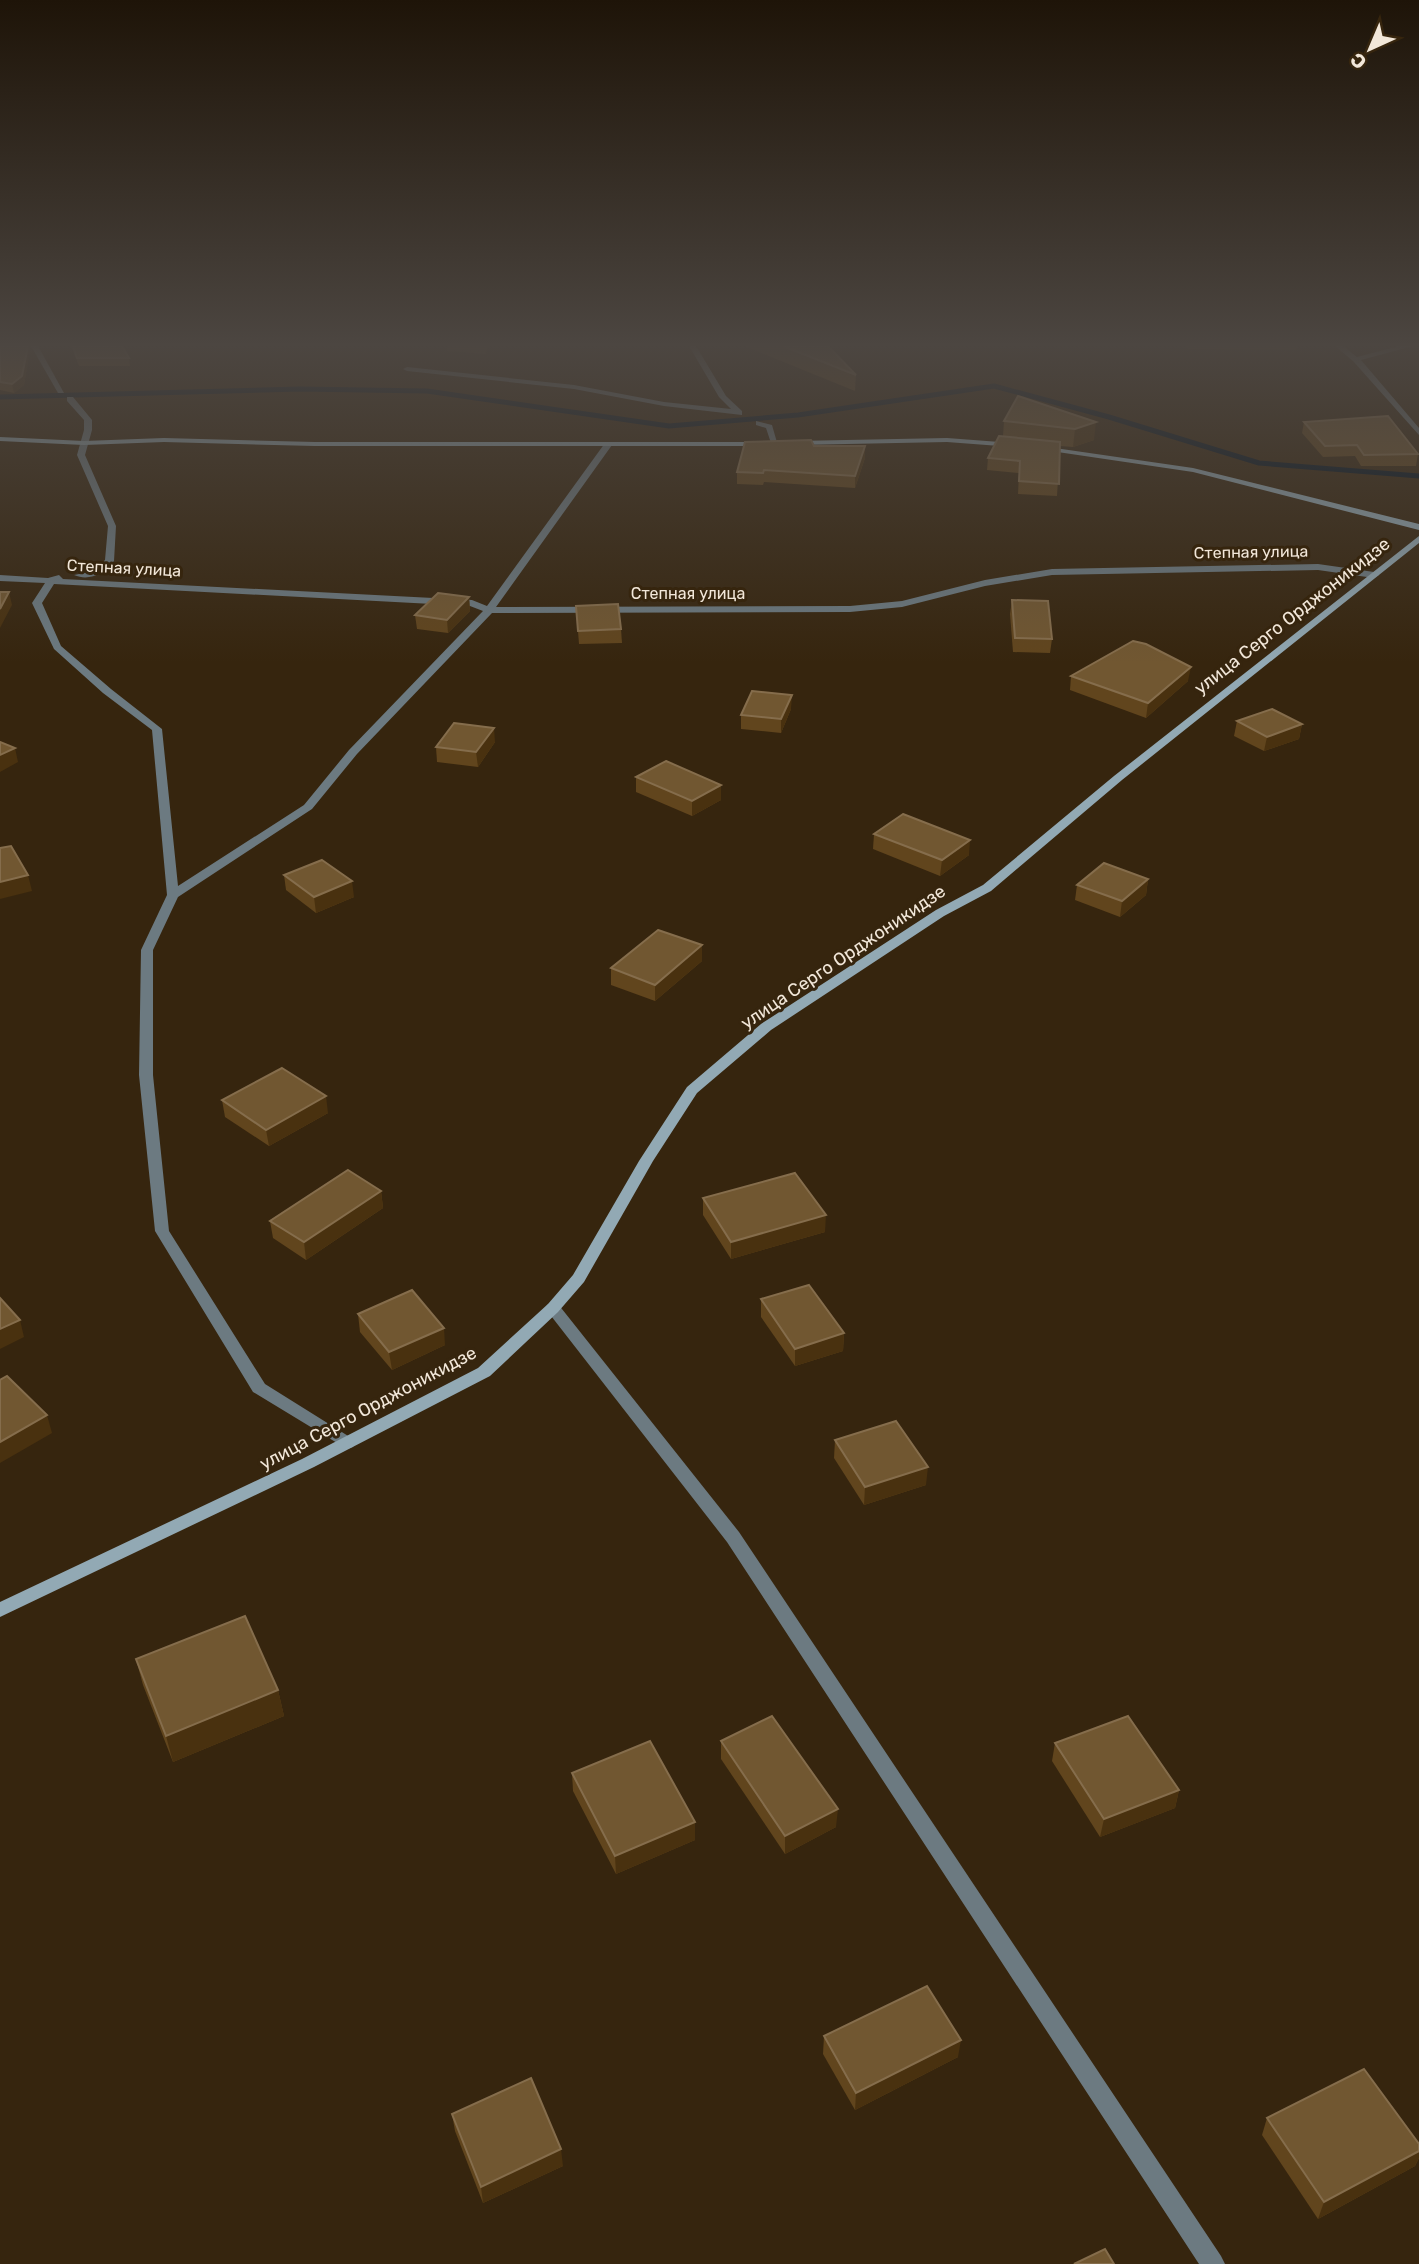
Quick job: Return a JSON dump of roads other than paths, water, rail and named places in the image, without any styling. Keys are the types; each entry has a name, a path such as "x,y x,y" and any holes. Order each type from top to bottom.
{"street":[{"path":"82,452 112,526 109,561 97,573 52,579 37,603 57,647 107,691 158,729 173,894 147,950 146,1075 162,1231 259,1388 347,1443"},
{"path":"173,894 308,807 353,752 489,610 603,452"},
{"path":"1071,452 1193,470 1419,527"},
{"name":"улица Серго Орджоникидзе","path":"0,1611 347,1443 484,1372 553,1307 579,1278 646,1161 692,1090 765,1027 940,913 988,888 1118,778 1419,540"},
{"name":"Степная улица","path":"0,578 472,603 489,610 850,609 902,604 985,583 1065,572 1318,567 1374,575"},
{"path":"553,1307 733,1537 1213,2264"}],"waterway":[{"path":"1222,452 1259,463 1419,476"}]}
